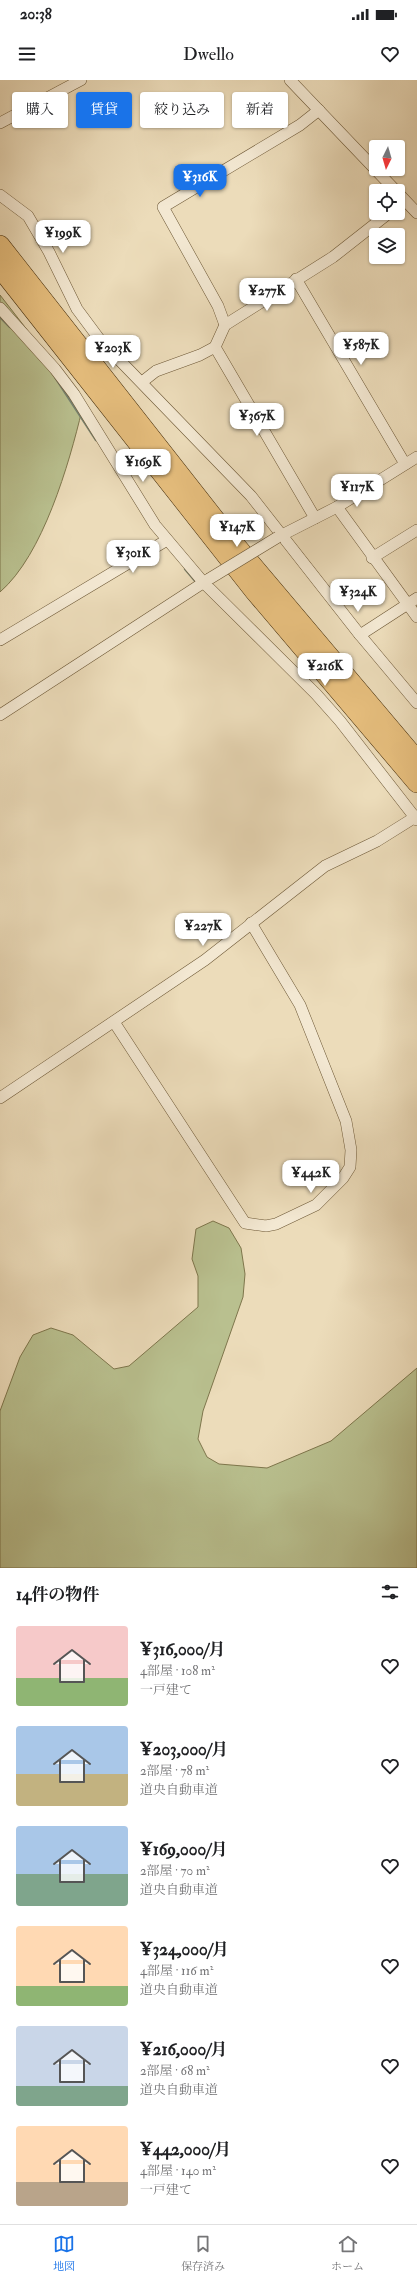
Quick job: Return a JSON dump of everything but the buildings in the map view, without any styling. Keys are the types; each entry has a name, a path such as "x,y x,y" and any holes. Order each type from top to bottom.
{"highway":[{"path":"0,245 238,547 417,760"},
{"path":"0,268 255,592 417,783"}],"street":[{"path":"0,123 81,80"},
{"path":"290,80 389,184"},
{"path":"226,325 218,306 163,207 300,125 319,110"},
{"path":"0,195 28,216 50,252 77,309 100,340 251,496 280,536 417,703"},
{"path":"405,206 417,213"},
{"path":"142,382 156,372 200,355 215,347 226,325 296,279 333,257 380,220"},
{"path":"296,279 405,464"},
{"path":"0,308 55,369 74,394 155,525 167,540 316,694 340,721 416,818 377,842 325,866 205,960 0,1098"},
{"path":"215,347 315,518"},
{"path":"0,715 206,581 280,536 337,507 417,457"},
{"path":"337,507 372,558 417,617"},
{"path":"372,558 417,530"},
{"path":"0,640 167,540"},
{"path":"360,635 417,598"},
{"path":"114,1022 246,1223 266,1226 276,1224 316,1206 343,1178 350,1167 351,1150 346,1121 300,1005 252,923"}],"green space":[{"path":"0,295 63,376 82,410 62,482 41,532 29,556 15,576 0,592"},
{"path":"213,1221 229,1228 241,1248 245,1274 243,1297 203,1411 198,1439 207,1457 219,1464 267,1468 331,1441 417,1368 417,1568 0,1568 0,1411 20,1357 33,1335 51,1328 73,1335 114,1369 129,1366 198,1307 198,1276 192,1259 196,1229"}],"waterway":[{"path":"0,317 10,327"},
{"path":"55,377 96,440"},
{"path":"185,569 196,582"}]}
